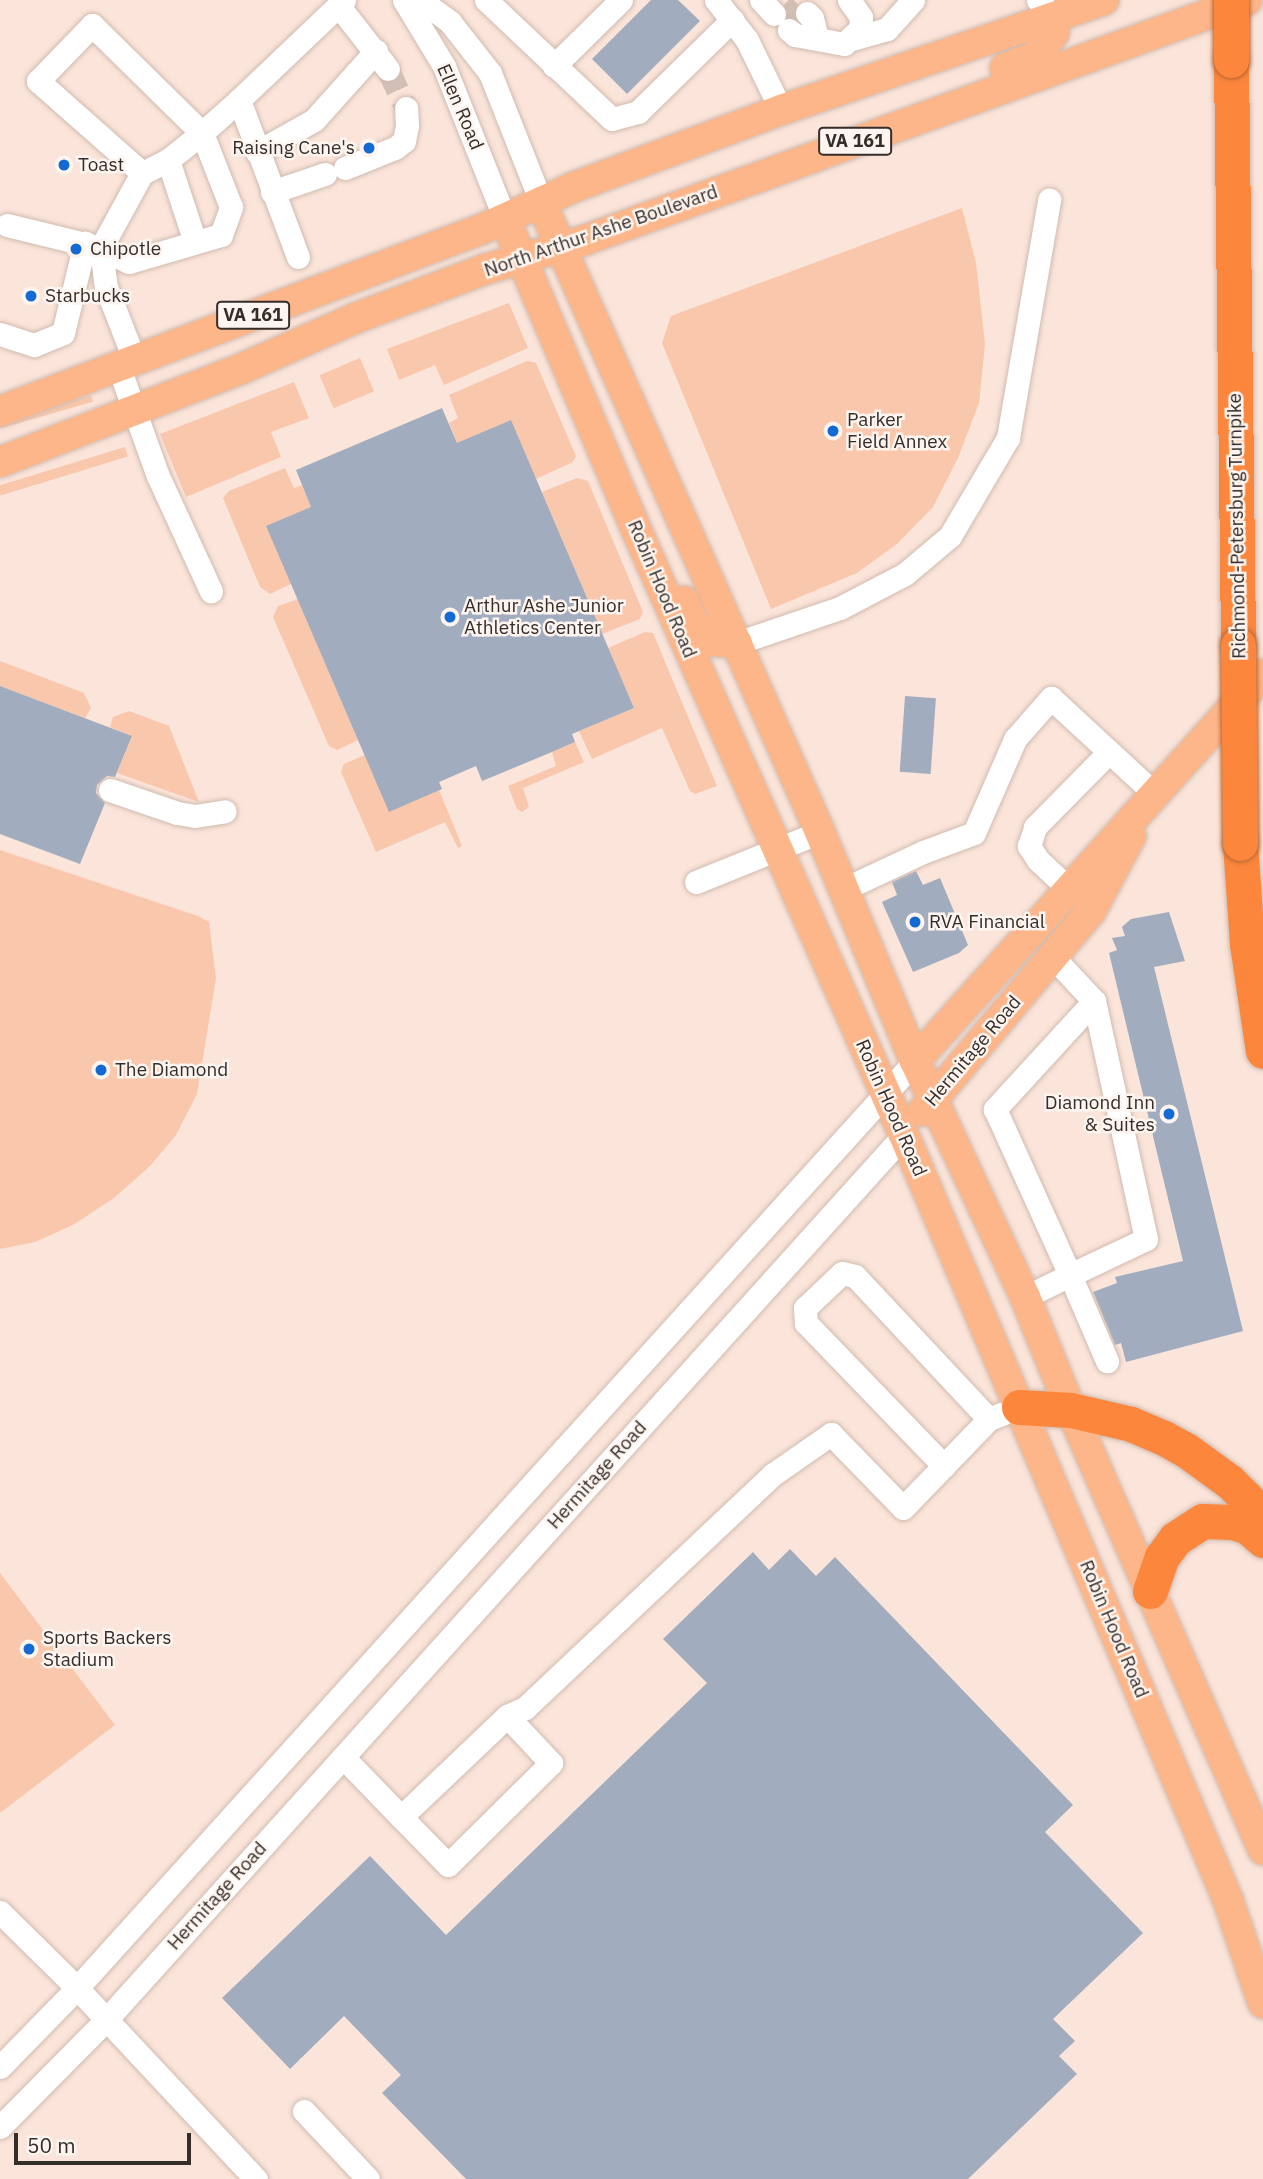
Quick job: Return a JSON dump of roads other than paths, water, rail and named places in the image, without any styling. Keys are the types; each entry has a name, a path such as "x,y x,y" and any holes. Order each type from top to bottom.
{"highway":[{"name":"Richmond-Petersburg Turnpike","path":"1231,0 1240,843 1247,944 1263,1051"},
{"path":"1004,1413 1071,1410 1131,1424 1186,1450 1230,1482 1247,1499 1263,1523"},
{"path":"1150,1591 1162,1557 1175,1539 1203,1521 1233,1522 1248,1527 1263,1540"}],"main road":[{"name":"VA 161","path":"0,411 1046,9 1104,0"},
{"name":"North Arthur Ashe Boulevard","path":"0,463 134,411 356,318 1247,0"},
{"path":"831,150 905,108 1037,56 1054,33 1046,9"},
{"path":"541,202 820,832 915,1061 1025,1297 1071,1410 1263,1850"},
{"name":"Robin Hood Road","path":"505,219 775,850 904,1135 1004,1413 1228,1900 1263,2003"},
{"path":"636,529 664,559 694,624 710,641 737,643"},
{"name":"Hermitage Road","path":"915,1061 1263,674"},
{"name":"Hermitage Road","path":"904,1135 1091,911 1154,793"}],"street":[{"name":"Ellen Road","path":"404,0 444,66 505,219"},
{"name":"Ellen Road","path":"420,0 450,22 490,74 541,202"},
{"path":"486,0 603,114 612,119 638,112 653,100 732,20"},
{"path":"554,66 621,0"},
{"path":"716,0 753,50 781,110"},
{"path":"849,0 861,16 860,29 852,39"},
{"path":"784,12 812,18 817,38 837,45 887,29 912,0"},
{"path":"0,334 34,345 63,333 93,245 142,173 168,160 202,133 341,3 382,60 314,120 257,152"},
{"path":"7,225 93,245 129,262 221,235 231,207 202,133 92,25 38,81 142,173"},
{"path":"239,100 298,257"},
{"path":"272,192 395,148 404,141 406,108"},
{"path":"168,160 195,242"},
{"path":"737,643 851,602 905,574 950,536 1008,438 1049,200"},
{"path":"93,245 126,362 134,411 176,519 211,591"},
{"path":"844,889 923,852 974,834 1015,739 1051,698 1154,793"},
{"path":"1069,889 1038,860 1029,846 1035,827 1110,752"},
{"path":"110,790 177,813 195,816 225,811"},
{"path":"696,882 820,832"},
{"path":"1025,1297 1146,1239 1094,1001 1053,957"},
{"path":"1094,1001 995,1109 1107,1361"},
{"name":"Hermitage Road","path":"0,2067 77,1988 915,1061"},
{"name":"Hermitage Road","path":"0,2127 105,2021 904,1135"},
{"path":"401,1817 507,1716 525,1709 772,1475 831,1434 904,1508 944,1466 1004,1413 855,1276 842,1272 805,1308 806,1323 944,1466"},
{"path":"343,1756 448,1865 551,1763 507,1716"},
{"path":"0,1912 77,1988 105,2021 256,2179"},
{"path":"304,2111 368,2179"}],"tunnel":[{"path":"783,5 799,21"},
{"path":"388,69 406,108"}],"place":[{"name":"Raising Cane's","path":"369,148"},
{"name":"Toast","path":"64,165"},
{"name":"Chipotle","path":"76,249"},
{"name":"Starbucks","path":"31,296"},
{"name":"Parker Field Annex","path":"833,431"},
{"name":"Arthur Ashe Junior Athletics Center","path":"450,617"},
{"name":"RVA Financial","path":"915,922"},
{"name":"The Diamond","path":"101,1070"},
{"name":"Diamond Inn & Suites","path":"1169,1114"},
{"name":"Sports Backers Stadium","path":"29,1649"}]}
